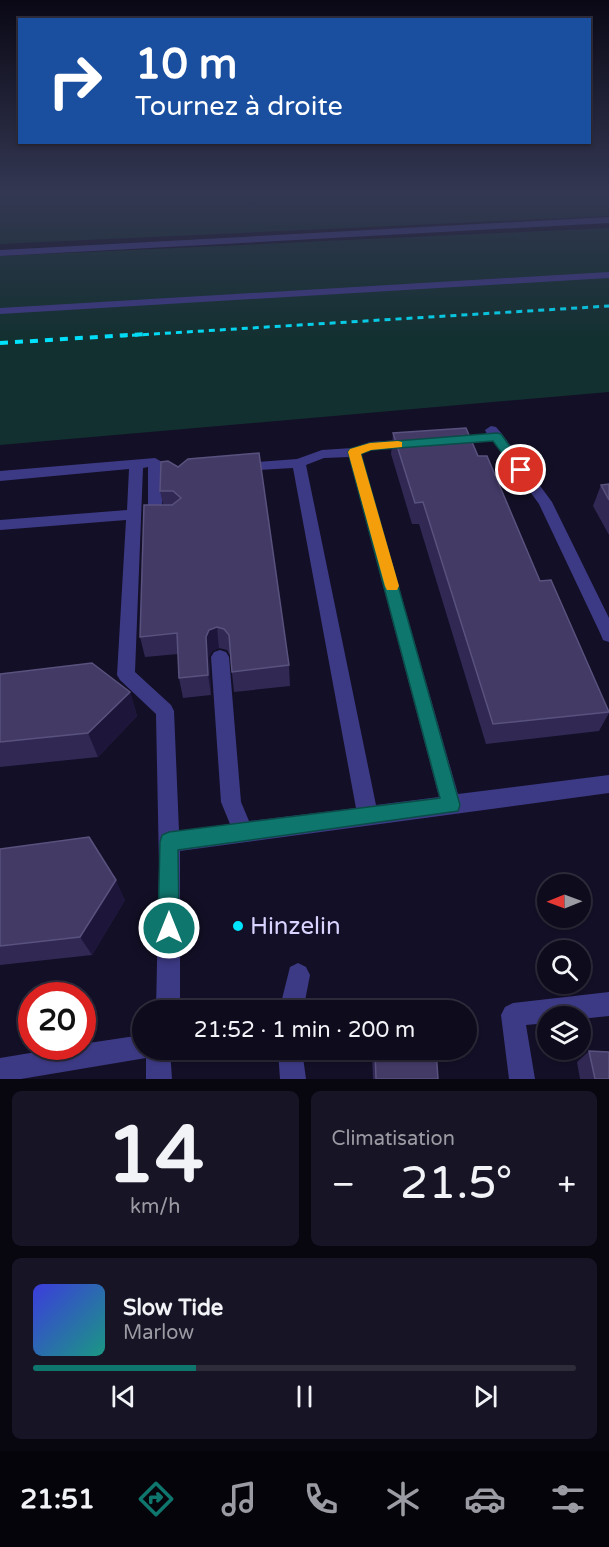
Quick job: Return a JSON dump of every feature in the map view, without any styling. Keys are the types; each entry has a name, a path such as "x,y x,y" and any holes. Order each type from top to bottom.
{"street":[{"path":"0,253 178,243"},
{"path":"0,311 609,275"},
{"path":"232,468 299,463 322,454 354,452 370,446 434,442 494,433 544,502 609,635"},
{"path":"354,452 451,805"},
{"path":"0,476 155,462 155,521 175,519"},
{"path":"299,463 368,816"},
{"path":"136,464 126,675 165,711 169,842 168,1000"},
{"path":"0,525 120,514 133,516"},
{"path":"220,657 231,802 243,832"},
{"path":"169,842 609,784"},
{"path":"293,1000 298,975"},
{"path":"522,1079 513,1015 609,1005"},
{"path":"0,1070 132,1049"},
{"path":"158,1060 159,1079"},
{"path":"291,1060 293,1079"}],"green space":[{"path":"275,243 609,243 609,392 0,445 0,256"}],"building":[{"path":"466,428 478,456 487,456 540,581 551,580 609,712 493,724 423,502 415,503 393,433"},
{"path":"259,453 289,665 232,672 229,635 224,629 217,627 209,630 206,637 208,675 179,678 177,633 140,637 144,505 172,505 181,498 173,491 160,491 161,462 168,461 178,467 188,459"},
{"path":"609,484 609,500 601,485"},
{"path":"92,663 130,692 88,733 0,742 0,674"},
{"path":"89,837 116,880 80,937 0,946 0,849"},
{"path":"591,1051 609,1052 609,1079 595,1079"},
{"path":"375,1060 437,1060 438,1079 376,1079"}],"railway":[{"path":"121,336 609,306"},
{"path":"0,343 145,334"}],"slow traffic":[{"path":"392,586 354,452 370,446 398,444"}],"place":[{"name":"Hinzelin","path":"238,926"}],"route":[{"path":"169,928 169,842 451,805 354,452 370,446 497,437 521,470"}]}
